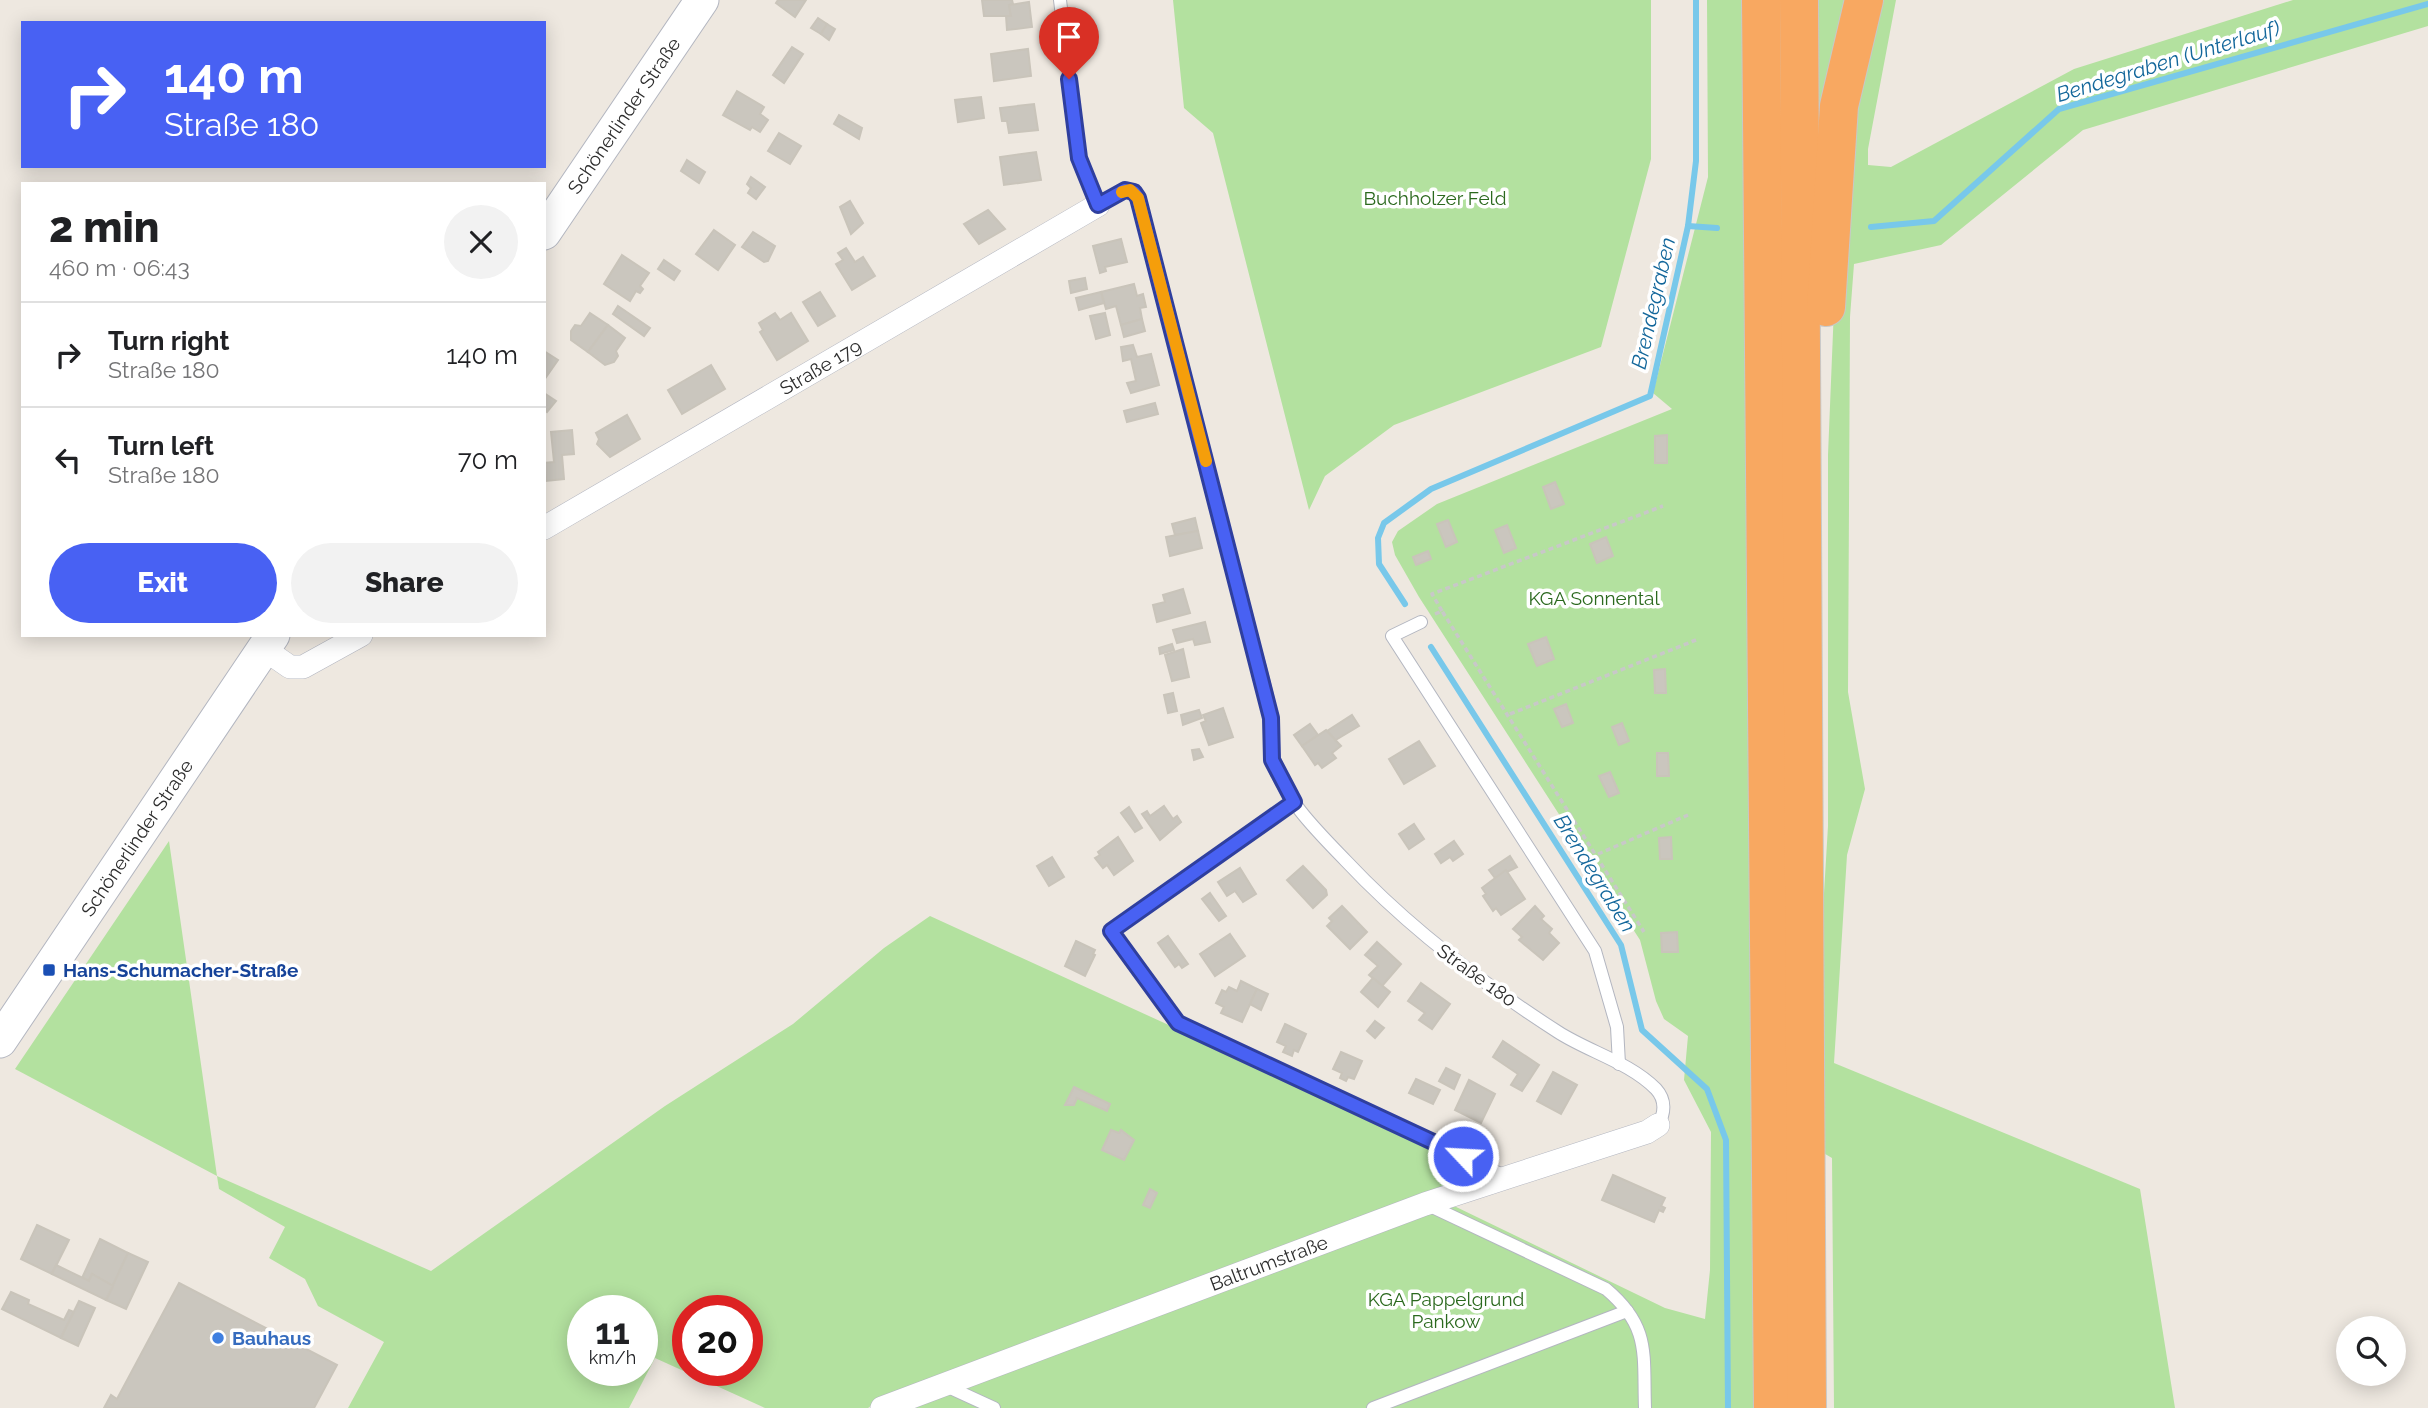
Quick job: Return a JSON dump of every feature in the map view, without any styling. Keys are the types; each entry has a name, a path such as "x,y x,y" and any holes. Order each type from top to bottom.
{"highway":[{"path":"1761,0 1773,1408"},
{"path":"1799,0 1807,1408"},
{"path":"1803,855 1834,147 1846,67 1864,0"}],"main road":[{"name":"Schönerlinder Straße","path":"546,230 702,0"},
{"name":"Schönerlinder Straße","path":"0,1041 268,642"}],"street":[{"name":"Straße 179","path":"546,527 1098,205"},
{"path":"268,642 290,667 303,667 357,637"},
{"name":"Baltrumstraße","path":"882,1408 1426,1204 1647,1132 1658,1125"}],"lane":[{"path":"1060,0 1079,158 1098,205"},
{"name":"Straße 180","path":"1098,205 1125,190 1134,192 1138,198 1271,718 1272,760 1294,802 1380,897 1431,942 1495,991 1561,1034 1619,1063 1659,1092 1664,1104 1663,1116 1658,1125"},
{"path":"1421,622 1392,636 1595,951 1617,1027 1619,1063"},
{"path":"1294,802 1111,931 1178,1023 1511,1178"},
{"path":"1426,1204 1606,1289 1628,1311 1643,1338 1645,1408"},
{"path":"1373,1408 1628,1311"},
{"path":"944,1385 994,1408"}],"path":[{"path":"1644,932 1598,854 1432,594 1663,506"},
{"path":"1421,622 1442,611"},
{"path":"1510,715 1696,640"},
{"path":"1598,854 1688,815"}],"green space":[{"name":"Buchholzer Feld","path":"1173,0 1651,0 1651,159 1601,347 1394,425 1325,476 1309,510 1213,133 1184,108"},
{"path":"1707,0 1745,0 1756,1408 907,1408 1450,1204 1665,1308 1705,1319 1710,1270 1711,1132 1684,1080 1688,1036 1664,1019 1656,1001 1640,940 1419,597 1395,555 1392,542 1398,531 1437,504 1672,409 1653,393 1708,177"},
{"path":"1812,0 1848,0 1821,163"},
{"path":"1875,0 1896,0 1868,149 1868,165 1891,167 2074,69 2293,0 2428,0 2428,26 2083,130 1941,245 1854,264 1850,317 1848,692 1865,789 1847,855 1834,1063 2140,1189 2175,1408 1834,1408 1832,1158 1820,1151 1823,910 1828,826 1828,455 1835,283 1850,120"},
{"path":"169,841 217,1176 15,1069"},
{"path":"930,916 1495,1174 884,1397 868,1408 765,1408 717,1386 763,1386 763,1295 672,1295 672,1366 658,1359 658,1295 567,1295 567,1386 640,1386 629,1408 348,1408 384,1342 318,1306 305,1279 269,1258 285,1227 219,1189 217,1176 431,1271 665,1106 793,1024 884,948"}],"building":[{"path":"778,0 806,0 795,17 776,3"},
{"path":"982,0 1012,0 1013,4 1009,5 1011,16 984,16"},
{"path":"1029,2 1032,27 1007,30 1006,16 1011,16 1009,5"},
{"path":"818,18 827,24 821,34 811,28"},
{"path":"827,24 835,29 829,40 821,34"},
{"path":"792,47 803,54 784,83 773,75"},
{"path":"1028,49 1031,76 994,81 991,54"},
{"path":"737,91 764,107 760,114 768,120 760,132 752,127 750,130 723,115"},
{"path":"981,97 984,118 958,122 955,100"},
{"path":"1034,104 1038,130 1009,133 1007,121 1002,121 1000,108"},
{"path":"839,115 862,128 859,139 834,124"},
{"path":"779,133 801,146 790,164 768,151"},
{"path":"1036,152 1041,180 1004,185 1000,157"},
{"path":"687,160 705,172 699,183 681,171"},
{"path":"751,177 765,187 756,199 748,193 751,188 747,184"},
{"path":"850,201 863,223 851,234 840,207"},
{"path":"988,210 1005,229 979,244 964,224"},
{"path":"714,230 735,245 718,270 696,254"},
{"path":"753,232 775,246 768,261 764,262 742,247"},
{"path":"1121,239 1127,262 1105,267 1106,271 1100,273 1093,246"},
{"path":"846,248 855,262 863,257 875,276 852,290 836,264 843,260 838,253"},
{"path":"622,255 649,273 640,286 643,289 640,293 636,291 630,301 604,284"},
{"path":"664,260 680,271 674,280 658,269"},
{"path":"1085,278 1087,289 1071,293 1069,281"},
{"path":"1134,284 1137,296 1143,294 1146,307 1140,308 1142,319 1121,325 1116,306 1106,309 1101,292"},
{"path":"820,292 835,316 818,326 803,302"},
{"path":"1101,292 1104,303 1079,310 1076,298"},
{"path":"618,306 650,328 644,336 613,314"},
{"path":"590,313 608,325 588,352 571,340 571,331 575,325 581,326"},
{"path":"775,313 780,320 791,313 808,341 777,360 760,332 763,330 759,323"},
{"path":"1105,313 1110,335 1096,339 1090,316"},
{"path":"1142,319 1145,331 1124,337 1121,325"},
{"path":"608,325 625,338 616,351 618,356 614,362 605,365 588,352"},
{"path":"1133,345 1137,357 1151,354 1159,385 1131,393 1127,383 1136,381 1131,359 1123,361 1121,347"},
{"path":"546,352 558,360 546,377"},
{"path":"711,365 725,389 682,414 668,390"},
{"path":"546,394 556,401 546,411"},
{"path":"1155,403 1158,414 1127,422 1124,411"},
{"path":"627,415 640,439 610,457 597,444 599,439 596,433"},
{"path":"572,430 574,454 562,455 564,479 546,481 546,463 554,462 551,432"},
{"path":"1667,435 1667,463 1655,463 1655,436"},
{"path":"1555,482 1564,504 1551,509 1543,487"},
{"path":"1195,518 1198,531 1175,535 1172,524"},
{"path":"1448,520 1457,542 1446,547 1437,524"},
{"path":"1507,525 1516,548 1504,553 1495,530"},
{"path":"1198,531 1202,548 1170,556 1166,537"},
{"path":"1606,537 1613,556 1597,563 1590,544"},
{"path":"1428,551 1431,559 1416,565 1413,557"},
{"path":"1183,589 1190,613 1157,622 1153,605 1165,602 1163,595"},
{"path":"1205,622 1210,642 1195,645 1193,639 1177,643 1173,630"},
{"path":"1546,637 1554,659 1537,666 1528,644"},
{"path":"1172,644 1174,650 1160,654 1159,648"},
{"path":"1183,649 1189,677 1172,681 1165,655"},
{"path":"1665,669 1666,693 1655,693 1654,670"},
{"path":"1173,693 1177,711 1168,713 1164,695"},
{"path":"1566,704 1573,723 1562,727 1554,709"},
{"path":"1223,708 1233,737 1209,745 1201,723 1206,721 1203,715"},
{"path":"1199,710 1202,718 1183,725 1181,715"},
{"path":"1352,715 1359,726 1334,741 1327,731"},
{"path":"1622,723 1629,741 1619,745 1612,727"},
{"path":"1310,724 1318,735 1302,746 1294,735"},
{"path":"1326,730 1341,746 1332,753 1336,758 1322,768 1318,763 1315,765 1302,746"},
{"path":"1419,741 1435,766 1404,784 1389,759"},
{"path":"1199,749 1203,757 1194,760 1192,750"},
{"path":"1657,753 1668,753 1669,776 1657,776"},
{"path":"1610,772 1619,793 1609,797 1599,776"},
{"path":"1164,806 1173,819 1177,816 1181,822 1160,840 1142,814 1147,811 1150,816"},
{"path":"1129,807 1142,828 1135,832 1121,813"},
{"path":"1414,824 1424,839 1409,849 1399,834"},
{"path":"1118,837 1133,861 1114,875 1107,865 1103,868 1095,858 1100,855 1098,852"},
{"path":"1671,837 1672,859 1660,859 1659,838"},
{"path":"1454,841 1463,854 1453,861 1450,857 1441,863 1435,854"},
{"path":"1510,856 1517,867 1495,878 1489,870"},
{"path":"1052,857 1064,877 1049,886 1037,866"},
{"path":"1303,866 1326,890 1327,895 1313,908 1287,880"},
{"path":"1240,868 1256,894 1243,902 1235,891 1227,896 1218,882"},
{"path":"1506,870 1525,899 1501,915 1496,908 1493,911 1483,896 1486,894 1482,888"},
{"path":"1210,893 1226,916 1219,921 1202,899"},
{"path":"1342,906 1367,932 1350,949 1327,926 1332,921 1329,918"},
{"path":"1535,906 1544,916 1541,919 1552,929 1549,933 1559,943 1543,960 1519,940 1522,937 1513,929"},
{"path":"1677,932 1678,952 1662,952 1661,933"},
{"path":"1230,934 1245,956 1215,976 1200,954"},
{"path":"1168,936 1188,964 1182,968 1179,964 1175,967 1158,943"},
{"path":"1076,941 1095,950 1085,976 1065,966"},
{"path":"1377,942 1401,964 1382,986 1369,975 1378,966 1365,955"},
{"path":"1373,978 1390,992 1378,1007 1361,992"},
{"path":"1241,981 1257,989 1242,1022 1221,1013 1224,1007 1216,1003 1222,990 1226,992 1229,987 1237,991"},
{"path":"1421,983 1450,1004 1432,1029 1419,1020 1425,1013 1408,1001"},
{"path":"1257,989 1268,994 1261,1010 1250,1004"},
{"path":"1375,1021 1384,1028 1375,1038 1367,1031"},
{"path":"1285,1024 1306,1034 1298,1052 1294,1050 1292,1056 1283,1052 1286,1046 1277,1042"},
{"path":"1503,1041 1539,1065 1522,1091 1511,1085 1518,1074 1493,1057"},
{"path":"1341,1052 1362,1061 1354,1079 1348,1077 1346,1081 1340,1078 1342,1073 1333,1069"},
{"path":"1446,1068 1460,1075 1454,1089 1439,1081"},
{"path":"1553,1072 1577,1085 1561,1114 1537,1101"},
{"path":"1416,1079 1440,1090 1433,1104 1409,1093"},
{"path":"1469,1080 1495,1094 1481,1123 1455,1110"},
{"path":"1074,1087 1110,1104 1107,1111 1077,1098 1074,1105 1065,1105"},
{"path":"1471,1124 1479,1128 1472,1140 1464,1136"},
{"path":"1111,1130 1119,1133 1121,1130 1134,1140 1124,1160 1102,1150"},
{"path":"1613,1175 1665,1198 1661,1206 1665,1208 1663,1212 1659,1210 1654,1222 1602,1200"},
{"path":"1150,1189 1157,1193 1150,1208 1143,1205"},
{"path":"37,1225 69,1240 52,1274 21,1259"},
{"path":"100,1239 128,1253 113,1286 92,1274 89,1281 82,1278"},
{"path":"128,1253 148,1262 126,1309 106,1300"},
{"path":"56,1265 89,1281 92,1274 113,1286 106,1300 52,1274"},
{"name":"Bauhaus","path":"179,1283 337,1365 314,1408 104,1408 111,1395 117,1399"},
{"path":"11,1292 29,1300 28,1304 64,1320 69,1310 74,1312 61,1338 2,1309"},
{"path":"79,1301 95,1308 78,1346 61,1338"}],"waterway":[{"name":"Brendegraben","path":"1405,604 1379,564 1378,538 1384,523 1431,489 1650,396 1688,226 1696,161 1696,0"},
{"name":"Bendegraben (Unterlauf)","path":"1871,227 1934,221 2059,109 2428,4"},
{"name":"Bendegraben (Unterlauf)","path":"1688,226 1717,228"},
{"name":"Brendegraben","path":"1431,647 1621,945 1642,1030 1707,1089 1726,1140 1728,1408"}],"slow traffic":[{"path":"1122,192 1130,190 1138,198 1206,461"}],"place":[{"name":"Hans-Schumacher-Straße","path":"49,970"},
{"name":"Bauhaus","path":"218,1338"}],"route":[{"path":"1069,79 1079,158 1098,205 1125,190 1134,192 1138,198 1271,718 1269,743 1272,760 1294,802 1111,931 1178,1023 1463,1156"}],"park label":[{"name":"KGA Sonnental","path":"1594,598"},
{"name":"KGA Pappelgrund Pankow","path":"1446,1310"}]}
